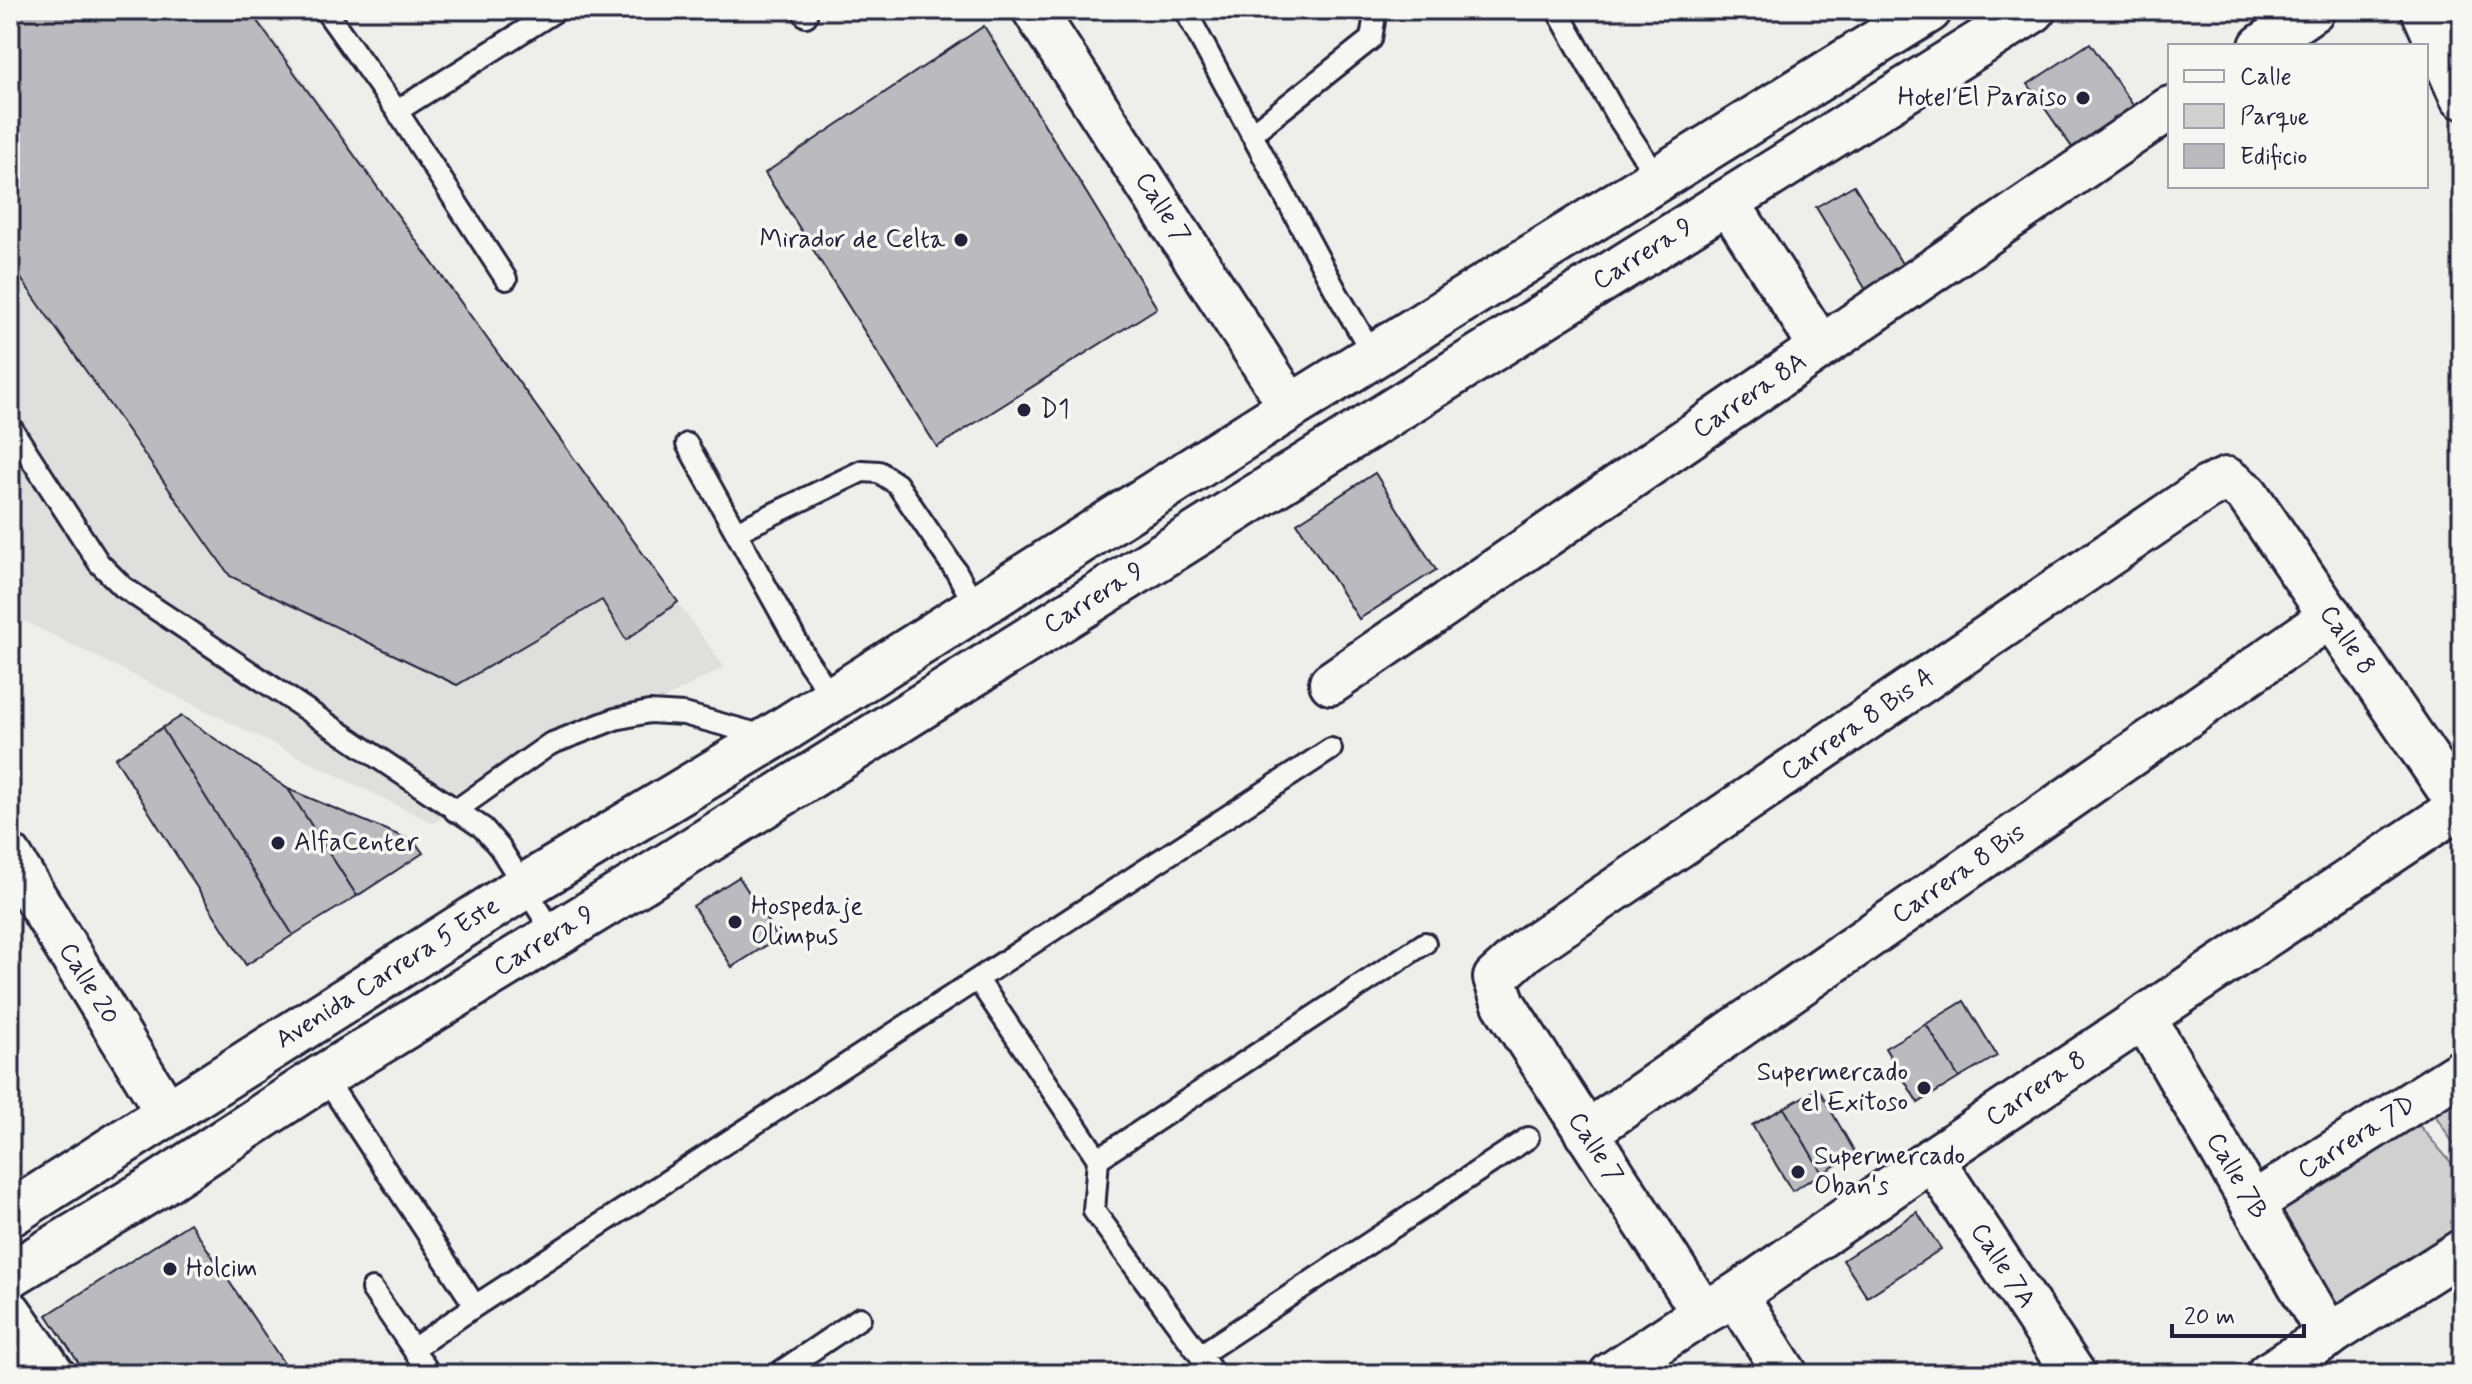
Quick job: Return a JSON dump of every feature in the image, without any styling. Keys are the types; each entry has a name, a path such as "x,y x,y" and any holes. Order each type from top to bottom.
{"main road":[{"path":"771,738 1291,407 1929,10"},
{"name":"Carrera 9","path":"10,1275 2033,10"},
{"path":"2424,10 2462,96"},
{"name":"Avenida Carrera 5 Este","path":"10,1214 525,886 771,738"}],"street":[{"name":"Calle 7","path":"1034,10 1291,407"},
{"path":"2264,44 2313,10"},
{"name":"Carrera 8A","path":"1331,683 2168,109"},
{"path":"1727,201 1821,347"},
{"name":"Calle 8","path":"2227,479 2247,494 2461,805"},
{"name":"Carrera 8 Bis A","path":"1495,978 1539,941 2207,488 2227,479"},
{"name":"Carrera 8 Bis","path":"1586,1133 2331,616"},
{"name":"Carrera 8","path":"1611,1374 2461,805"},
{"name":"Calle 20","path":"10,856 168,1114"},
{"name":"Calle 7","path":"1495,978 1504,1004 1586,1133 1719,1304 1786,1374"},
{"name":"Calle 7B","path":"2144,1017 2329,1336"},
{"name":"Carrera 7D","path":"2252,1204 2462,1071"},
{"name":"Calle 7A","path":"1932,1159 2074,1374"},
{"path":"2268,1374 2462,1251"},
{"path":"10,1312 53,1374"}],"lane":[{"path":"325,10 397,111 506,279"},
{"path":"397,111 557,10"},
{"path":"1185,10 1374,356"},
{"path":"1251,134 1371,39 1374,21 1371,10"},
{"path":"1557,10 1615,113 1658,179"},
{"path":"10,426 99,563 123,587 483,828 500,848 554,934"},
{"path":"687,444 808,662 833,698"},
{"path":"736,532 862,471 879,472 897,484 956,571 976,607"},
{"path":"455,811 550,744 615,719 649,712 684,714 771,738"},
{"path":"413,1349 1331,749"},
{"path":"1098,1159 1425,943"},
{"path":"978,980 1098,1159 1094,1211 1214,1374"},
{"path":"324,1076 475,1306"},
{"path":"1200,1355 1528,1138"},
{"path":"372,1289 430,1374"},
{"path":"777,1374 860,1318"}],"shaded area":[{"path":"10,10 253,10 724,667 433,823 10,614"}],"green space":[{"path":"2462,1071 2462,1157 2423,1096"},
{"path":"2404,1108 2462,1175 2462,1251 2329,1336 2252,1204"}],"building":[{"path":"10,10 249,10 678,602 626,640 602,600 457,685 230,576 10,263"},
{"name":"Mirador de Celta","path":"984,26 1157,308 937,447 765,173"},
{"name":"Hotel El Paraiso","path":"2090,43 2137,111 2076,153 2028,84"},
{"path":"1854,185 1904,267 1866,290 1816,207"},
{"path":"1375,473 1436,570 1359,619 1297,523"},
{"name":"AlfaCenter","path":"182,716 288,789 357,896 293,935 162,728"},
{"path":"162,728 293,935 246,965 115,758"},
{"path":"288,789 415,842 423,853 357,896"},
{"name":"Hospedaje Olimpus","path":"739,877 778,938 732,967 693,906"},
{"path":"1964,1001 1997,1056 1959,1078 1926,1024"},
{"path":"1926,1024 1959,1078 1918,1103 1885,1048"},
{"path":"1818,1088 1856,1154 1822,1173 1784,1108"},
{"path":"1784,1108 1822,1173 1792,1191 1752,1125"},
{"path":"1917,1212 1941,1249 1867,1297 1843,1260"},
{"name":"Holcim","path":"190,1223 291,1374 86,1374 47,1315"}],"place":[{"name":"Hotel El Paraiso","path":"2083,98"},
{"name":"Mirador de Celta","path":"961,240"},
{"name":"D1","path":"1024,410"},
{"name":"AlfaCenter","path":"278,843"},
{"name":"Hospedaje Olimpus","path":"735,922"},
{"name":"Supermercado el Exitoso","path":"1924,1088"},
{"name":"Supermercado Oban's","path":"1798,1172"},
{"name":"Holcim","path":"170,1269"}]}
